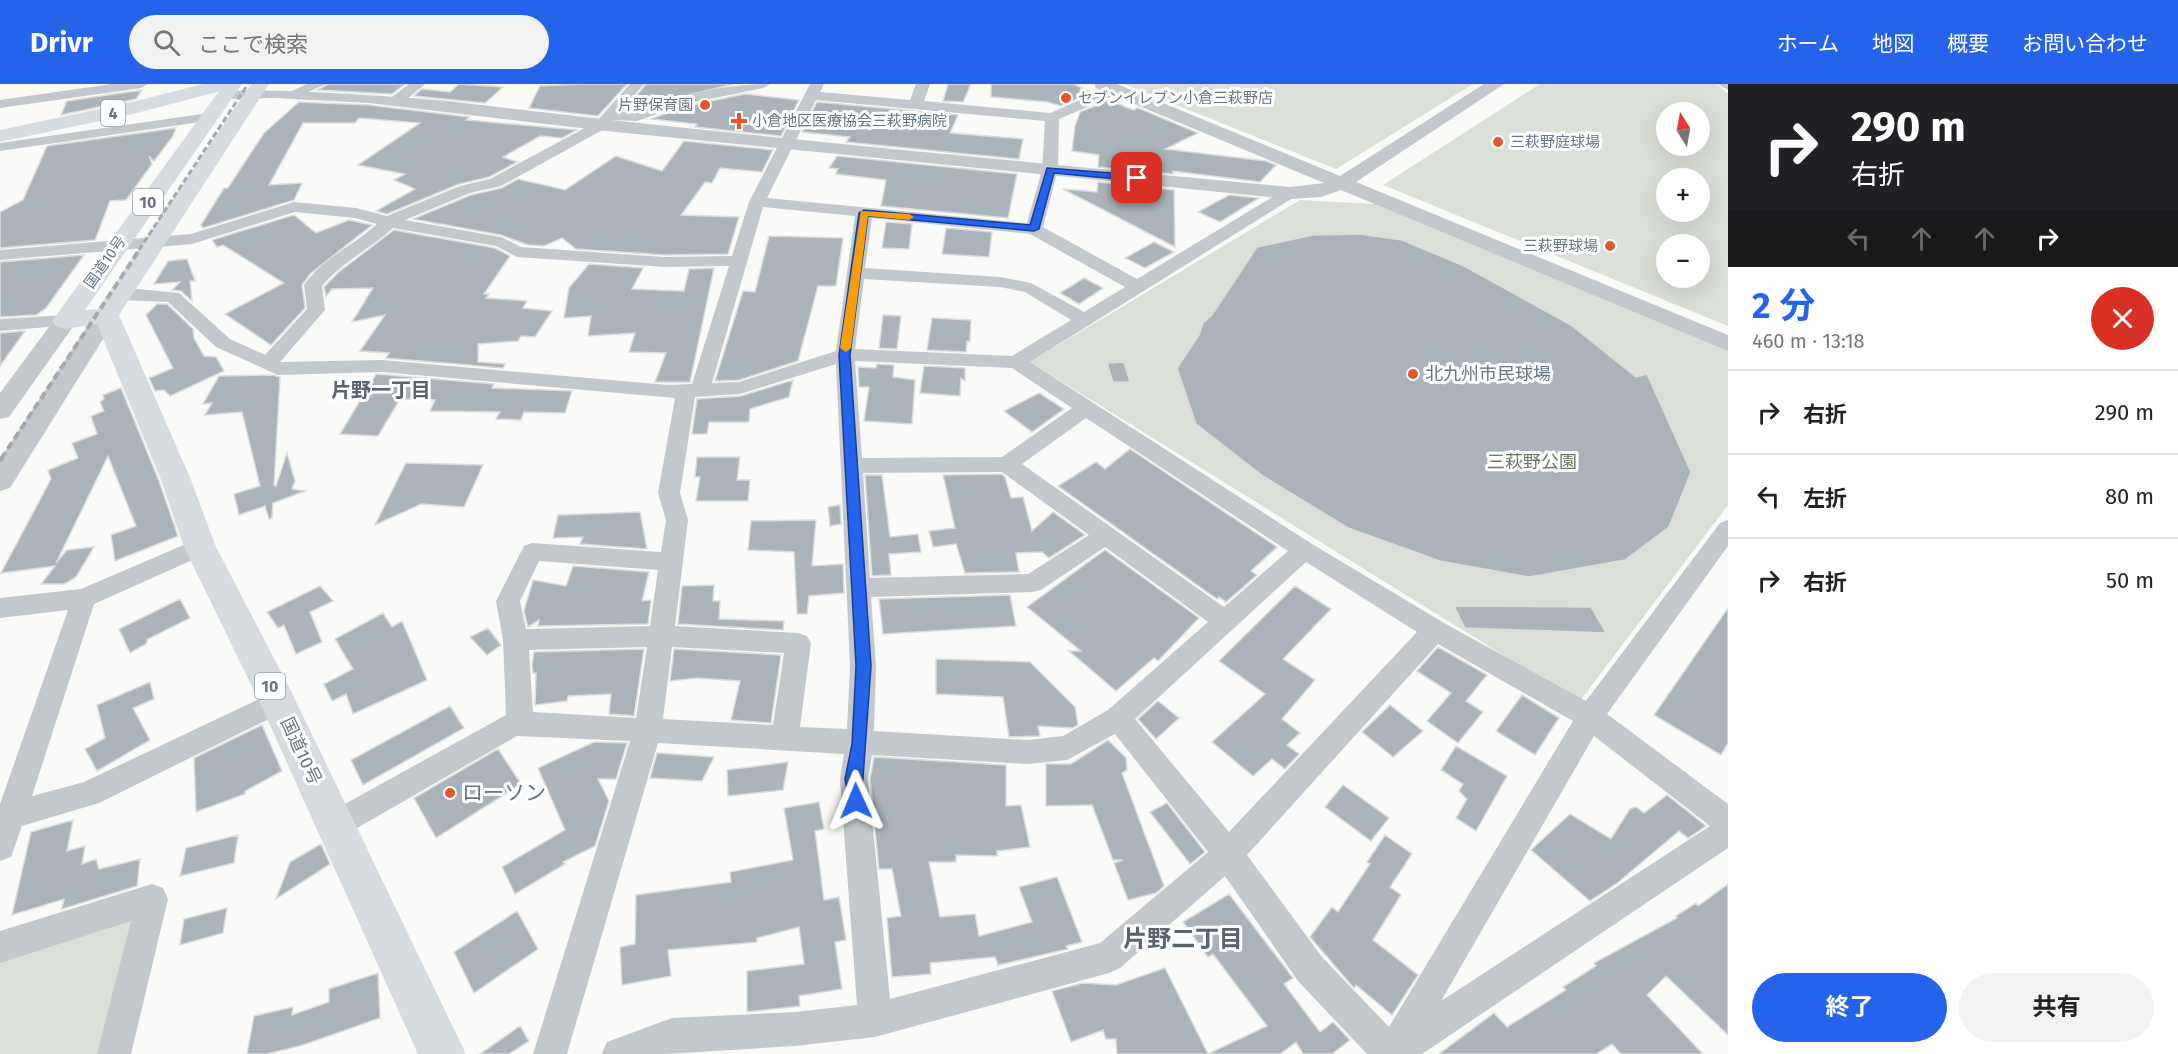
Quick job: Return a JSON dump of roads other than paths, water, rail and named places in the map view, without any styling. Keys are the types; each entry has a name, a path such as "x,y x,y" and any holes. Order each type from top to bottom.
{"highway":[{"name":"4","path":"1,142 204,84"},
{"name":"4","path":"1,142 133,108 228,88"},
{"name":"国道10号","path":"65,321 228,88"},
{"name":"国道10号","path":"65,321 112,305 257,88"},
{"name":"国道10号","path":"112,305 200,547 278,702 442,1054"}],"street":[{"path":"0,104 141,84"},
{"path":"290,95 319,84"},
{"path":"396,101 418,84"},
{"path":"267,364 316,310 313,285 330,265 366,243 389,222 416,208 466,189 495,183 605,121 637,84"},
{"path":"605,121 637,117 682,101 762,84"},
{"path":"916,104 922,84"},
{"path":"228,88 257,88 290,95 396,101 605,121 788,144 1290,193 1321,191 1340,184 1496,84"},
{"path":"550,1054 648,729 677,520 669,493 693,391 757,202 814,89 916,104 1052,117 1108,87 1728,344"},
{"path":"1,142 209,117"},
{"path":"1034,229 1050,170 1052,117"},
{"path":"1016,362 1290,193"},
{"path":"757,202 1034,229 1138,287"},
{"path":"0,255 119,243 192,239 294,207 356,213 389,222 501,242 517,252 665,262 738,261"},
{"path":"864,213 845,355 863,666 860,744 854,779 875,1020"},
{"path":"856,273 1000,282 1031,288 1085,320"},
{"path":"0,481 112,305 173,297 223,343 278,369 382,366 693,391 740,388 845,355 1016,362 1304,550 1435,630 1590,717 1728,822"},
{"path":"0,325 65,321"},
{"path":"0,411 65,321"},
{"path":"852,466 1006,464 1086,408"},
{"path":"1006,464 1225,621"},
{"path":"1392,1054 1590,717 1728,529"},
{"path":"859,588 1032,583 1106,535"},
{"path":"0,608 84,598 200,547"},
{"path":"335,825 511,725 520,723 1028,752 1067,748 1118,718 1304,550"},
{"path":"520,723 516,640 508,601 532,552 671,562"},
{"path":"0,847 5,818 84,598"},
{"path":"619,1054 672,1035 795,1029 875,1020 1109,957 1228,854 1435,630"},
{"path":"516,640 661,636 798,643 785,739"},
{"path":"5,818 89,794 278,702"},
{"path":"1118,718 1228,854 1310,969 1392,1054"},
{"path":"1392,1054 1728,831"},
{"path":"0,947 152,899 114,1054"}],"railway":[{"path":"139,250 248,84"},
{"path":"1,459 140,249"}],"place":[{"name":"セブンイレブン小倉三萩野店","path":"1066,98"},
{"name":"片野保育園","path":"705,105"},
{"name":"小倉地区医療協会三萩野病院","path":"739,121"},
{"name":"三萩野庭球場","path":"1498,142"},
{"name":"三萩野球場","path":"1610,246"},
{"name":"北九州市民球場","path":"1413,374"},
{"name":"ローソン","path":"450,793"}],"district":[{"name":"片野一丁目","path":"381,390"},
{"name":"片野二丁目","path":"1183,939"}],"park label":[{"name":"三萩野公園","path":"1532,462"}]}
